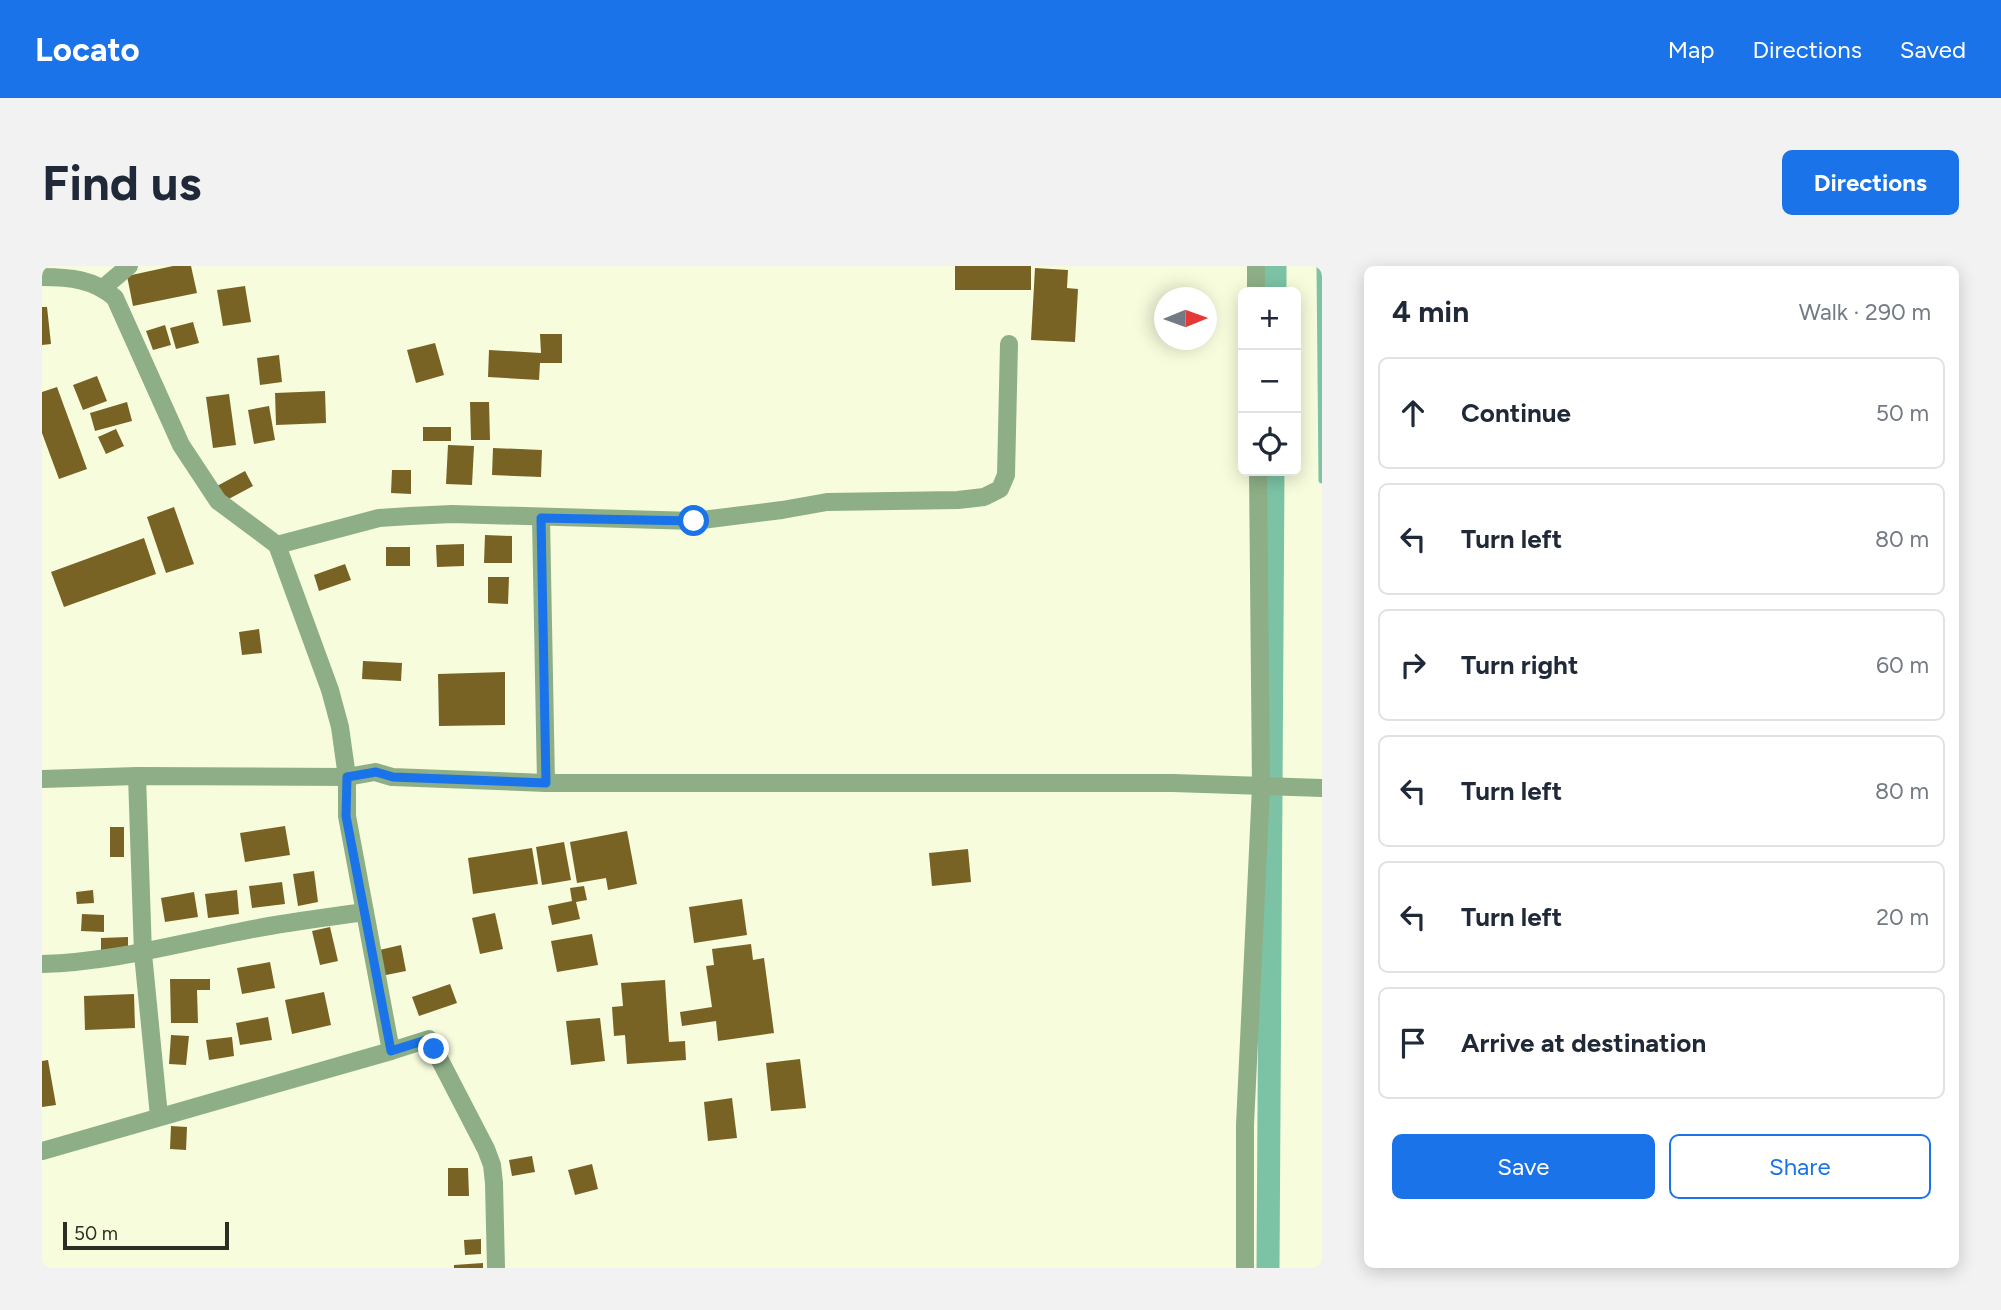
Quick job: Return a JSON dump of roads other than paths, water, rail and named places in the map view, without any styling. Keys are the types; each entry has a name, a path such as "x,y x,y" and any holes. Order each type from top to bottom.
{"street":[{"path":"103,288 130,266"},
{"path":"1256,266 1256,287"},
{"path":"42,276 73,278 103,288 115,298 181,445 218,501 277,545 330,690 340,727 347,777 346,816 391,1051"},
{"path":"277,545 379,519 452,514 694,521 827,502 958,500 984,497 1000,489 1006,475 1009,344"},
{"path":"1245,1268 1245,1125 1261,787 1258,476"},
{"path":"541,518 546,783"},
{"path":"42,779 137,776 347,777 376,772 393,777 546,783 1159,783 1322,788"},
{"path":"137,776 143,954 159,1116"},
{"path":"42,964 143,954 239,931 365,912"},
{"path":"42,1151 429,1039 486,1149 494,1183 496,1268"}],"waterway":[{"path":"1275,266 1275,287"},
{"path":"1320,266 1322,480"},
{"path":"1268,1268 1273,476"}]}
